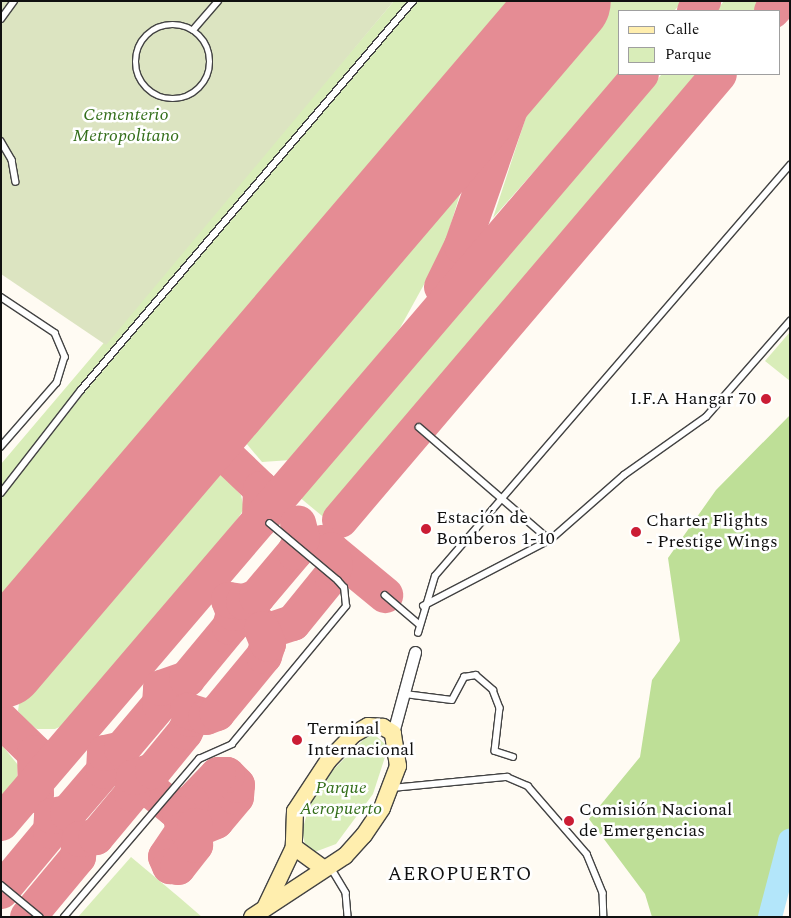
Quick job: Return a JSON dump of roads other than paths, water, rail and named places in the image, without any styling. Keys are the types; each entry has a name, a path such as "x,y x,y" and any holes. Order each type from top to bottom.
{"main road":[{"path":"368,726 393,733 398,766 392,788 364,835 326,866 258,913 294,847 295,811 328,761 368,726"},
{"path":"294,847 326,866"}],"street":[{"path":"393,733 415,652"}],"lane":[{"path":"1,19 14,1"},
{"path":"193,30 218,1"},
{"path":"1,492 81,390 413,1"},
{"path":"167,25 193,30 209,52 210,65 202,84 186,96 173,98 148,89 137,64 144,39 167,25"},
{"path":"1,142 12,160 16,182"},
{"path":"418,633 423,606 435,576 790,164"},
{"path":"1,297 55,334 65,357 57,383 1,447"},
{"path":"423,606 550,540 624,474 706,417 790,321"},
{"path":"419,427 550,540"},
{"path":"64,917 192,766 205,755 226,750 341,616 346,606 344,588 270,524"},
{"path":"385,595 419,624"},
{"path":"405,694 452,700 464,677 476,675 493,690 500,708 495,751 513,757"},
{"path":"392,788 508,777 522,782 587,854 603,893 604,917"},
{"path":"326,866 346,894 348,917"},
{"path":"1,885 40,917"}],"waterway":[{"path":"770,917 790,841"}],"place":[{"name":"I.F.A Hangar 70","path":"766,399"},
{"name":"Estación de Bomberos 1-10","path":"426,529"},
{"name":"Charter Flights - Prestige Wings","path":"636,532"},
{"name":"Terminal Internacional","path":"297,740"},
{"name":"Comisión Nacional de Emergencias","path":"569,821"}],"district":[{"name":"AEROPUERTO","path":"460,875"}],"park label":[{"name":"Cementerio Metropolitano","path":"126,126"},
{"name":"Parque Aeropuerto","path":"341,800"}]}
